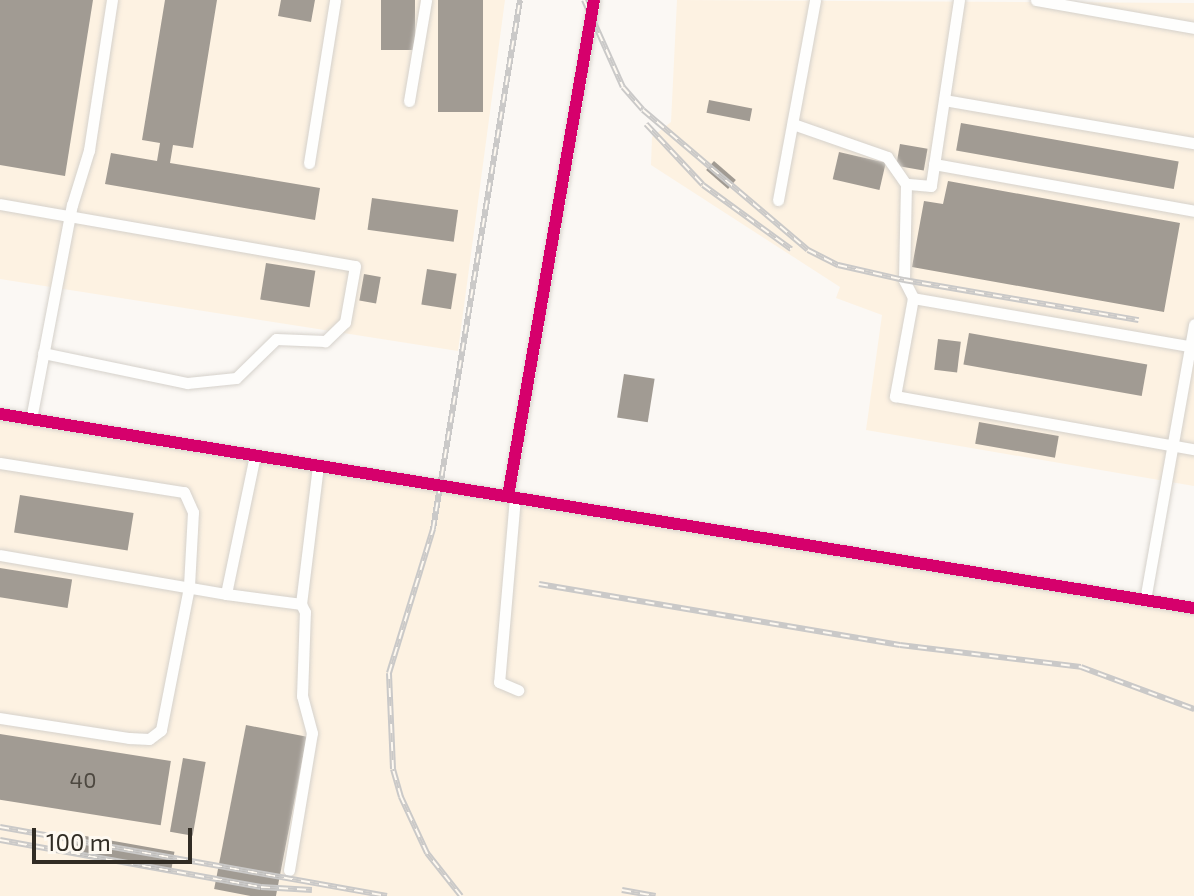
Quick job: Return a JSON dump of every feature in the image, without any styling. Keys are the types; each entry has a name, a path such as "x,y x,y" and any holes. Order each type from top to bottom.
{"street":[{"path":"31,419 69,216 89,150 112,0"},
{"path":"309,163 335,0"},
{"path":"409,101 426,0"},
{"path":"518,690 499,682 512,496 594,0"},
{"path":"778,200 815,0"},
{"path":"906,184 931,186 959,0"},
{"path":"1036,0 1194,28"},
{"path":"944,100 1194,143"},
{"path":"793,124 887,157 906,184 904,280 913,298 895,396 1194,449"},
{"path":"934,164 1194,211"},
{"path":"0,204 355,266 345,322 325,341 276,339 236,378 187,383 43,353"},
{"path":"913,298 1192,347"},
{"path":"1145,600 1194,324"},
{"path":"0,414 1194,608"},
{"path":"226,594 255,455"},
{"path":"0,463 184,492 193,512 189,587 167,719 149,739 0,718"},
{"path":"289,870 312,733 302,696 305,612 301,604 318,465"},
{"path":"0,555 301,604"}],"shaded area":[{"path":"0,0 505,0 458,351 0,279"},
{"path":"677,0 1194,3 1194,486 866,430 882,315 836,298 840,287 651,165 652,137 671,122"},
{"path":"0,415 1194,609 1194,896 0,896"}],"building":[{"path":"0,0 93,0 65,176 0,165"},
{"path":"165,0 217,0 193,148 173,145 170,163 320,188 315,220 105,184 111,153 157,161 160,143 142,140"},
{"path":"281,0 315,0 311,22 278,16"},
{"path":"381,0 415,0 415,50 381,50"},
{"path":"438,0 483,0 483,112 438,112"},
{"path":"709,100 752,108 750,121 707,113"},
{"path":"961,123 1179,161 1174,189 956,151"},
{"path":"900,144 928,149 924,171 896,166"},
{"path":"839,152 886,163 879,190 833,179"},
{"path":"714,161 736,180 728,189 706,170"},
{"path":"948,181 1180,223 1164,312 912,267 924,201 943,204"},
{"path":"372,198 458,210 454,242 368,230"},
{"path":"266,263 315,271 310,307 260,300"},
{"path":"427,269 457,274 451,309 421,305"},
{"path":"364,274 381,277 376,304 359,301"},
{"path":"969,333 1147,364 1142,396 963,365"},
{"path":"938,339 961,342 957,373 934,370"},
{"path":"624,374 655,379 648,422 617,417"},
{"path":"979,422 1059,436 1055,458 975,444"},
{"path":"20,495 134,513 128,551 14,533"},
{"path":"0,568 72,579 68,608 0,597"},
{"path":"246,725 307,737 276,896 250,896 214,889"},
{"path":"0,734 171,761 161,825 0,800"},
{"path":"183,758 206,762 193,836 170,832"},
{"path":"74,834 174,852 171,872 70,855"}],"railway":[{"path":"461,896 427,853 401,797 393,769 389,673 433,529 520,0"},
{"path":"584,0 623,87 643,110 808,250 838,265 904,280 1139,320"},
{"path":"646,124 703,185 791,249"},
{"path":"539,584 900,645 1081,667 1194,709"},
{"path":"0,827 387,896"},
{"path":"0,840 261,887 312,890"},
{"path":"622,890 655,896"}],"cycle path":[{"path":"508,496 594,0"},
{"path":"0,414 1194,608"}]}
